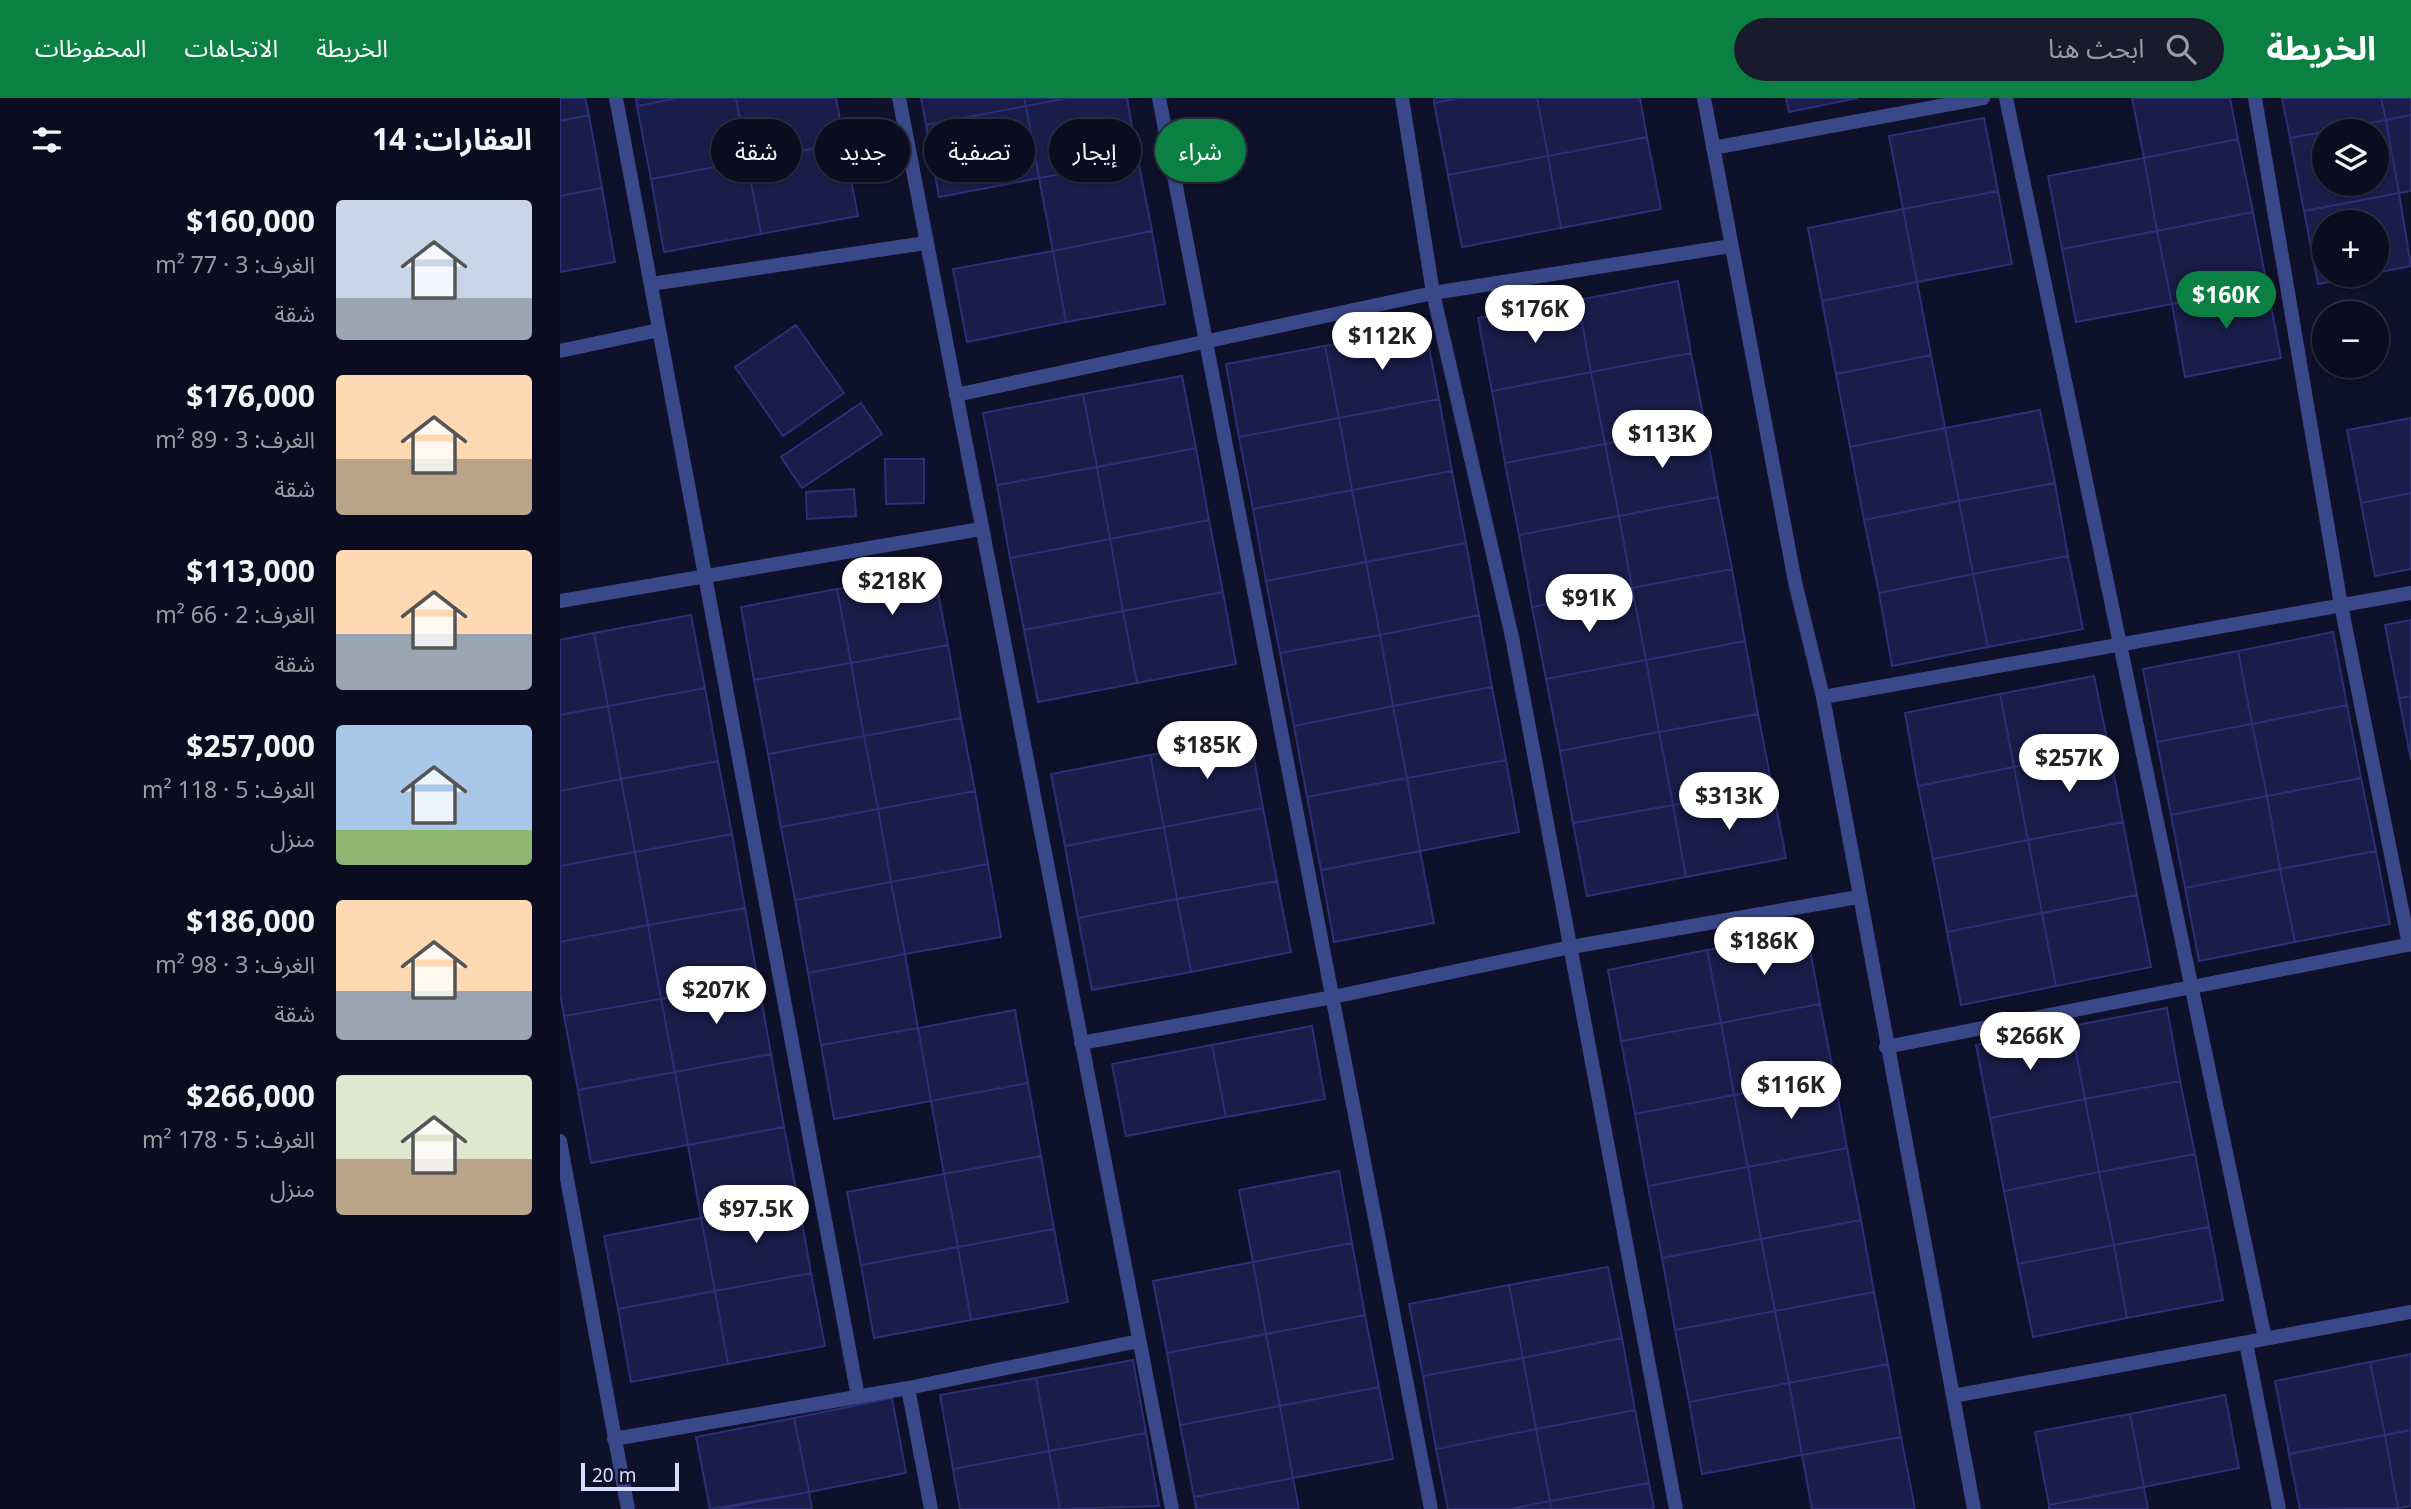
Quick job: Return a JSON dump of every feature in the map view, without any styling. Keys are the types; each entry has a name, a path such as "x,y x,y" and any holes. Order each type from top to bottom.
{"street":[{"path":"616,98 858,1396"},
{"path":"899,98 1172,1509"},
{"path":"1159,98 1431,1509"},
{"path":"1402,98 1433,293 1512,638 1676,1509"},
{"path":"1704,98 1795,582 1823,697 1858,897 1974,1509"},
{"path":"1713,148 1983,98"},
{"path":"2006,98 2265,1339"},
{"path":"1886,1047 2410,944 2341,605 2255,98"},
{"path":"651,284 926,243"},
{"path":"956,395 1433,293 1731,246"},
{"path":"560,351 659,330"},
{"path":"560,601 981,529"},
{"path":"1823,697 2411,593"},
{"path":"1081,1042 1333,997 1571,947 1858,897"},
{"path":"560,1141 628,1509"},
{"path":"1953,1396 2411,1312"},
{"path":"614,1439 908,1388 1139,1340"},
{"path":"2246,1343 2279,1509"},
{"path":"908,1388 931,1509"}],"building":[{"path":"560,98 585,98 589,115 560,121"},
{"path":"636,98 679,98 637,106"},
{"path":"679,98 736,98 740,119 711,119 711,168 651,179 637,106"},
{"path":"736,98 836,98 840,119 815,119 815,148 801,151 801,119 740,119"},
{"path":"921,98 1024,98 1026,106 958,119 925,119"},
{"path":"1024,98 1068,98 1026,106"},
{"path":"1068,98 1127,98 1131,119 1049,119 1049,176 1039,178 1035,156 1035,119 1028,119 1026,106"},
{"path":"1434,98 1460,98 1434,103"},
{"path":"1460,98 1537,98 1548,156 1448,175 1434,103"},
{"path":"1537,98 1640,98 1647,137 1548,156"},
{"path":"1786,98 1858,98 1789,112"},
{"path":"2132,98 2230,98 2238,139 2144,158"},
{"path":"2282,98 2381,98 2386,119 2312,119 2312,134 2290,138"},
{"path":"2381,98 2411,98 2411,115 2386,119"},
{"path":"1026,106 1028,119 958,119"},
{"path":"589,115 602,188 560,196 560,121"},
{"path":"2411,115 2411,191 2399,193 2389,137 2389,119"},
{"path":"1984,118 1998,191 1903,209 1889,136"},
{"path":"2312,134 2312,196 2383,196 2304,211 2290,138"},
{"path":"1647,137 1661,209 1561,228 1548,156"},
{"path":"2389,137 2399,193 2389,195"},
{"path":"2238,139 2253,212 2157,231 2144,158"},
{"path":"815,148 815,182 851,182 858,216 761,234 751,182 801,182 801,151"},
{"path":"1035,156 1039,178 1035,179"},
{"path":"1548,156 1561,228 1462,247 1448,175"},
{"path":"2144,158 2157,231 2062,249 2048,176"},
{"path":"711,168 711,182 751,182 761,234 664,252 651,179"},
{"path":"1141,175 1152,231 1053,251 1039,178 1049,176 1049,182 1141,182"},
{"path":"936,182 1018,182 939,197"},
{"path":"602,188 615,262 560,272 560,196"},
{"path":"1998,191 2012,264 1917,282 1903,209"},
{"path":"2399,193 2411,266 2389,270 2389,210 2312,210 2312,253 2304,211"},
{"path":"1903,209 1917,282 1822,301 1808,228"},
{"path":"2253,212 2267,285 2172,304 2157,231"},
{"path":"1152,231 1165,304 1066,322 1053,251"},
{"path":"2157,231 2172,304 2076,322 2062,249"},
{"path":"1053,251 1066,322 967,342 953,269"},
{"path":"1678,281 1691,353 1591,372 1578,300"},
{"path":"1917,282 1931,355 1836,374 1822,301"},
{"path":"2267,285 2281,358 2185,377 2172,304"},
{"path":"1578,300 1591,372 1492,391 1478,318"},
{"path":"796,325 844,393 783,436 735,367"},
{"path":"1425,327 1439,399 1339,418 1325,346"},
{"path":"1325,346 1339,418 1239,437 1226,364"},
{"path":"1691,353 1705,425 1605,444 1591,372"},
{"path":"1931,355 1945,428 1850,447 1836,374"},
{"path":"1591,372 1605,444 1505,463 1492,391"},
{"path":"1182,376 1196,448 1097,467 1083,394"},
{"path":"1083,394 1097,467 997,485 983,413"},
{"path":"1439,399 1452,471 1352,490 1339,418"},
{"path":"861,403 882,434 802,488 781,457"},
{"path":"2040,410 2055,483 1959,501 1945,428"},
{"path":"1339,418 1352,490 1253,509 1239,437"},
{"path":"2411,418 2411,493 2361,503 2347,430"},
{"path":"1705,425 1718,497 1619,516 1605,444"},
{"path":"1945,428 1959,501 1864,520 1850,447"},
{"path":"1605,444 1619,516 1519,535 1505,463"},
{"path":"1196,448 1209,520 1110,539 1097,467"},
{"path":"885,459 924,459 924,503 886,504"},
{"path":"1097,467 1110,539 1010,558 997,485"},
{"path":"1452,471 1466,543 1366,562 1352,490"},
{"path":"2055,483 2068,556 1973,574 1959,501"},
{"path":"854,489 856,516 807,519 806,492"},
{"path":"1352,490 1366,562 1266,581 1253,509"},
{"path":"2411,493 2411,569 2375,576 2361,503"},
{"path":"1718,497 1732,569 1632,588 1619,516"},
{"path":"1959,501 1973,574 1879,593 1864,520"},
{"path":"1619,516 1632,588 1532,607 1519,535"},
{"path":"1209,520 1223,592 1123,611 1110,539"},
{"path":"1110,539 1123,611 1024,630 1010,558"},
{"path":"1466,543 1479,615 1380,635 1366,562"},
{"path":"2068,556 2083,629 1988,647 1973,574"},
{"path":"1366,562 1380,635 1280,653 1266,581"},
{"path":"1732,569 1745,641 1646,660 1632,588"},
{"path":"934,572 948,645 851,663 837,589"},
{"path":"1973,574 1988,647 1892,666 1879,593"},
{"path":"1632,588 1646,660 1546,679 1532,607"},
{"path":"837,589 851,663 754,680 741,607"},
{"path":"1223,592 1236,664 1137,683 1123,611"},
{"path":"1123,611 1137,683 1038,702 1024,630"},
{"path":"691,615 705,688 608,706 594,633"},
{"path":"1479,615 1492,687 1393,706 1380,635"},
{"path":"2411,620 2411,696 2399,698 2385,625"},
{"path":"2333,632 2347,705 2252,724 2238,651"},
{"path":"594,633 608,706 560,715 560,640"},
{"path":"1380,635 1393,706 1294,726 1280,653"},
{"path":"1745,641 1758,714 1659,732 1646,660"},
{"path":"948,645 961,718 864,736 851,663"},
{"path":"2238,651 2252,724 2157,742 2143,669"},
{"path":"1646,660 1659,732 1560,751 1546,679"},
{"path":"851,663 864,736 768,754 754,680"},
{"path":"2094,676 2109,749 2014,767 2000,694"},
{"path":"1492,687 1506,760 1407,778 1393,706"},
{"path":"705,688 718,761 621,779 608,706"},
{"path":"2000,694 2014,767 1918,786 1905,713"},
{"path":"2411,696 2411,760 2399,698"},
{"path":"2347,705 2361,778 2267,796 2252,724"},
{"path":"608,706 621,779 560,791 560,715"},
{"path":"1393,706 1407,778 1307,797 1294,726"},
{"path":"1758,714 1772,786 1673,805 1659,732"},
{"path":"961,718 975,791 878,809 864,736"},
{"path":"2252,724 2267,796 2171,815 2157,742"},
{"path":"1659,732 1673,805 1573,823 1560,751"},
{"path":"864,736 878,809 781,827 768,754"},
{"path":"1250,736 1263,808 1164,827 1150,755"},
{"path":"2109,749 2123,822 2028,840 2014,767"},
{"path":"1150,755 1164,827 1065,846 1051,774"},
{"path":"1506,760 1519,832 1420,851 1407,778"},
{"path":"718,761 732,834 635,852 621,779"},
{"path":"2014,767 2028,840 1933,859 1918,786"},
{"path":"1407,778 1420,851 1321,870 1307,797"},
{"path":"2361,778 2376,851 2280,869 2267,796"},
{"path":"621,779 635,852 560,866 560,791"},
{"path":"1772,786 1786,858 1686,877 1673,805"},
{"path":"975,791 988,864 891,882 878,809"},
{"path":"2267,796 2280,869 2185,888 2171,815"},
{"path":"1673,805 1686,877 1587,896 1573,823"},
{"path":"1263,808 1277,881 1177,899 1164,827"},
{"path":"878,809 891,882 795,900 781,827"},
{"path":"2123,822 2137,895 2042,913 2028,840"},
{"path":"1164,827 1177,899 1078,918 1065,846"},
{"path":"732,834 745,908 648,925 635,852"},
{"path":"2028,840 2042,913 1947,932 1933,859"},
{"path":"1420,851 1434,923 1334,942 1321,870"},
{"path":"2376,851 2390,924 2295,942 2280,869"},
{"path":"635,852 648,925 560,942 560,866"},
{"path":"988,864 1001,937 905,954 891,882"},
{"path":"2280,869 2295,942 2199,961 2185,888"},
{"path":"1277,881 1291,952 1191,972 1177,899"},
{"path":"891,882 905,954 808,973 795,900"},
{"path":"2137,895 2151,967 2056,986 2042,913"},
{"path":"1177,899 1191,972 1092,990 1078,918"},
{"path":"745,908 758,981 661,999 648,925"},
{"path":"2042,913 2056,986 1961,1005 1947,932"},
{"path":"648,925 661,999 564,1016 560,993 560,942"},
{"path":"1807,932 1820,1004 1721,1023 1707,950"},
{"path":"1707,950 1721,1023 1621,1041 1608,970"},
{"path":"905,954 918,1028 821,1045 808,973"},
{"path":"758,981 771,1054 675,1072 661,999"},
{"path":"661,999 675,1072 578,1090 564,1016"},
{"path":"1820,1004 1834,1076 1734,1095 1721,1023"},
{"path":"2167,1008 2180,1081 2085,1099 2071,1026"},
{"path":"1015,1010 1028,1083 931,1101 918,1028"},
{"path":"1721,1023 1734,1095 1635,1114 1621,1041"},
{"path":"1312,1026 1325,1099 1226,1117 1212,1045"},
{"path":"2071,1026 2085,1099 1990,1118 1976,1045"},
{"path":"918,1028 931,1101 834,1119 821,1045"},
{"path":"1212,1045 1226,1117 1126,1136 1112,1064"},
{"path":"771,1054 784,1127 688,1145 675,1072"},
{"path":"675,1072 688,1145 591,1163 578,1090"},
{"path":"1834,1076 1847,1148 1748,1167 1734,1095"},
{"path":"2180,1081 2195,1154 2099,1172 2085,1099"},
{"path":"1028,1083 1041,1156 944,1174 931,1101"},
{"path":"1734,1095 1748,1167 1648,1186 1635,1114"},
{"path":"2085,1099 2099,1172 2004,1191 1990,1118"},
{"path":"784,1127 798,1200 701,1218 688,1145"},
{"path":"1847,1148 1861,1220 1761,1239 1748,1167"},
{"path":"2195,1154 2209,1227 2114,1245 2099,1172"},
{"path":"1041,1156 1054,1229 958,1247 944,1174"},
{"path":"1748,1167 1761,1239 1662,1258 1648,1186"},
{"path":"1339,1171 1352,1243 1253,1262 1239,1190"},
{"path":"2099,1172 2114,1245 2018,1264 2004,1191"},
{"path":"944,1174 958,1247 861,1265 847,1192"},
{"path":"798,1200 811,1273 715,1291 701,1218"},
{"path":"701,1218 715,1291 618,1309 604,1236"},
{"path":"1861,1220 1874,1292 1775,1311 1761,1239"},
{"path":"2209,1227 2223,1300 2127,1318 2114,1245"},
{"path":"1054,1229 1068,1302 971,1320 958,1247"},
{"path":"1761,1239 1775,1311 1675,1330 1662,1258"},
{"path":"1352,1243 1365,1315 1266,1334 1253,1262"},
{"path":"2114,1245 2127,1318 2033,1337 2018,1264"},
{"path":"958,1247 971,1320 874,1338 861,1265"},
{"path":"1253,1262 1266,1334 1167,1353 1153,1281"},
{"path":"1608,1267 1622,1338 1523,1358 1509,1285"},
{"path":"811,1273 825,1346 728,1364 715,1291"},
{"path":"1509,1285 1523,1358 1423,1376 1409,1304"},
{"path":"715,1291 728,1364 631,1382 618,1309"},
{"path":"1874,1292 1888,1364 1789,1383 1775,1311"},
{"path":"1775,1311 1789,1383 1689,1402 1675,1330"},
{"path":"1365,1315 1379,1387 1280,1406 1266,1334"},
{"path":"1266,1334 1280,1406 1180,1425 1167,1353"},
{"path":"1622,1338 1635,1410 1536,1429 1523,1358"},
{"path":"2411,1354 2411,1430 2385,1435 2370,1362"},
{"path":"1523,1358 1536,1429 1436,1449 1423,1376"},
{"path":"1133,1360 1146,1433 1049,1451 1036,1378"},
{"path":"2370,1362 2385,1435 2289,1454 2275,1381"},
{"path":"1888,1364 1901,1437 1802,1455 1789,1383"},
{"path":"1036,1378 1049,1451 953,1469 940,1395"},
{"path":"1789,1383 1802,1455 1702,1474 1689,1402"},
{"path":"1379,1387 1393,1459 1293,1478 1280,1406"},
{"path":"2225,1395 2239,1468 2144,1487 2130,1414"},
{"path":"892,1398 906,1473 809,1492 794,1418"},
{"path":"1280,1406 1293,1478 1194,1497 1180,1425"},
{"path":"1635,1410 1649,1483 1550,1501 1536,1429"},
{"path":"2130,1414 2144,1487 2049,1505 2035,1432"},
{"path":"794,1418 809,1492 710,1509 696,1437"},
{"path":"1536,1429 1550,1501 1510,1509 1448,1509 1436,1449"},
{"path":"2411,1430 2411,1506 2398,1508 2385,1435"},
{"path":"1146,1433 1159,1506 1060,1509 1049,1451"},
{"path":"2385,1435 2398,1508 2300,1509 2289,1454"},
{"path":"1901,1437 1915,1509 1812,1509 1802,1455"},
{"path":"1049,1451 1060,1509 960,1509 953,1469"},
{"path":"1293,1478 1299,1509 1196,1509 1194,1497"},
{"path":"1649,1483 1654,1509 1551,1509 1550,1501"},
{"path":"2144,1487 2148,1509 2049,1509 2049,1505"},
{"path":"809,1492 812,1509 720,1509"},
{"path":"1550,1501 1551,1509 1510,1509"}]}
